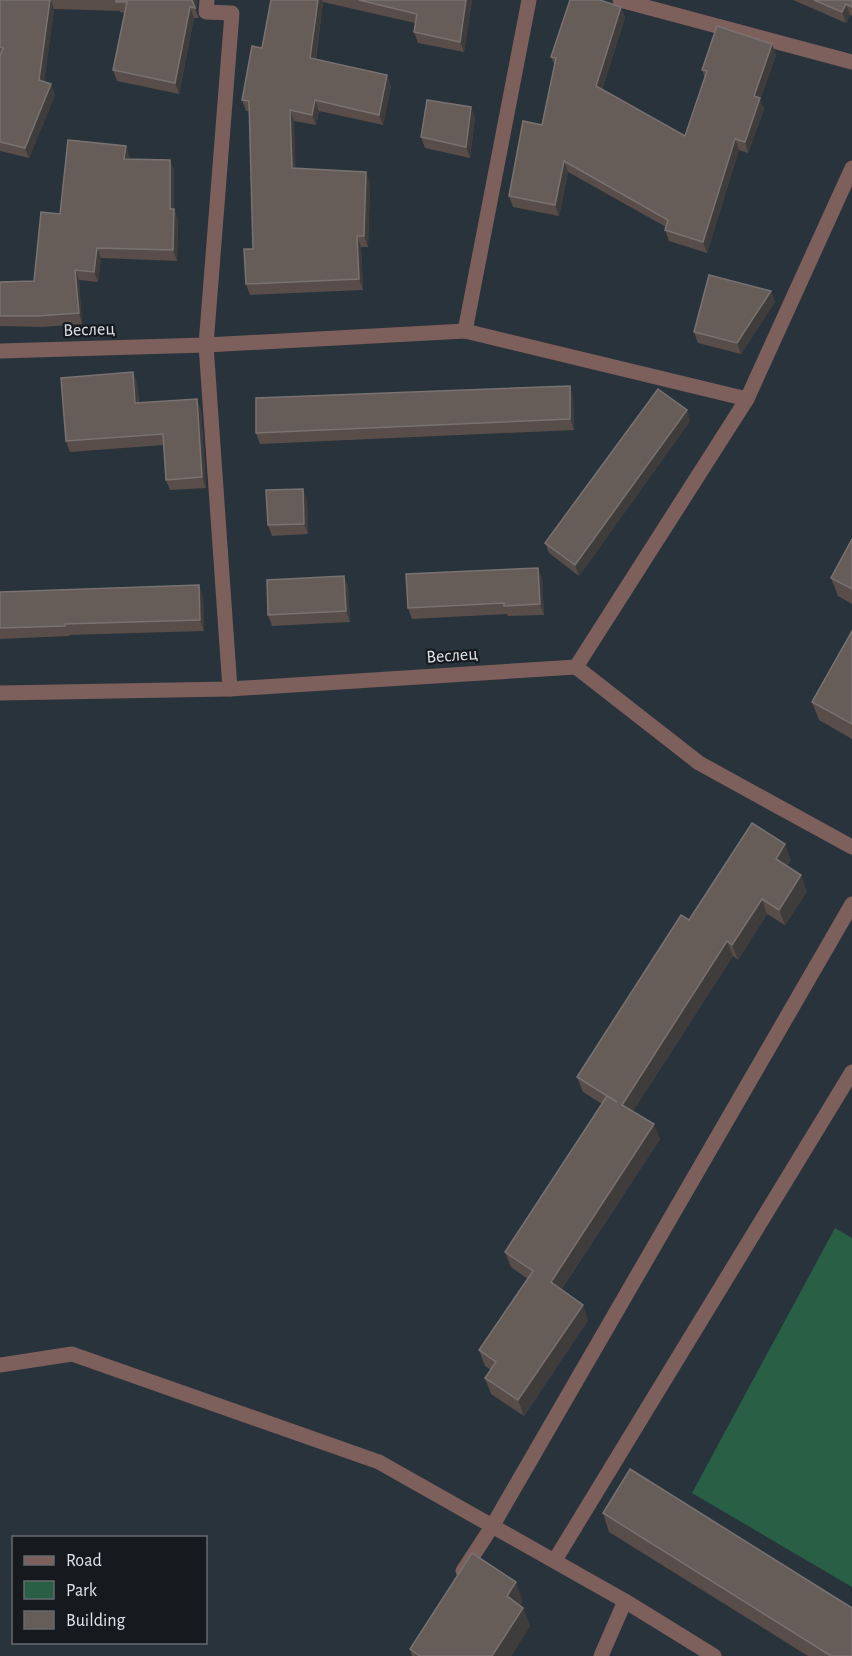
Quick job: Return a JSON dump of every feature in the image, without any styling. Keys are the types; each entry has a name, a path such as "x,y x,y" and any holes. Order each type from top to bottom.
{"street":[{"path":"207,0 206,12 232,13 206,345 230,689"},
{"path":"465,331 529,0"},
{"path":"620,0 852,62"},
{"path":"852,168 747,399 576,667 699,763 852,847"},
{"name":"Веслец","path":"0,351 206,345 465,331 747,399"},
{"name":"Веслец","path":"0,693 230,689 576,667"},
{"path":"456,1581 494,1525 852,904"},
{"path":"555,1560 852,1072"},
{"path":"0,1365 72,1354 379,1462 555,1560 714,1656"},
{"path":"601,1656 625,1601"}],"green space":[{"path":"835,1228 852,1238 852,1587 692,1493"}],"building":[{"path":"0,0 50,0 39,80 51,84 25,148 0,142 0,56 3,48 0,47"},
{"path":"116,0 192,0 195,8 190,7 175,83 113,70 127,2 116,2"},
{"path":"271,0 318,0 310,58 387,75 379,115 315,100 312,115 290,110 292,168 366,172 364,236 357,236 359,279 246,284 244,249 253,249 249,101 242,100 252,46 262,48"},
{"path":"359,0 466,0 460,42 414,32 417,14"},
{"path":"570,0 600,0 621,7 596,86 685,136 707,71 702,70 717,26 772,44 754,96 760,98 745,142 735,139 703,242 665,230 668,220 564,161 555,205 509,196 523,121 542,125 556,58 551,57"},
{"path":"814,0 852,0 852,7 846,4 842,12"},
{"path":"427,100 471,107 466,147 421,137"},
{"path":"68,140 126,146 124,159 170,160 170,209 174,209 173,250 97,248 94,272 75,270 79,313 0,316 0,282 34,281 41,212 60,214"},
{"path":"709,275 771,291 737,343 694,332"},
{"path":"133,372 135,403 197,399 202,477 166,480 163,434 66,441 61,378"},
{"path":"570,386 570,419 256,433 256,398"},
{"path":"658,389 687,410 575,565 545,543"},
{"path":"303,489 304,524 268,525 266,490"},
{"path":"852,539 852,589 831,578"},
{"path":"538,568 540,604 504,606 504,603 408,608 406,574"},
{"path":"344,576 346,611 268,615 267,580"},
{"path":"199,585 200,620 0,628 0,592"},
{"path":"852,631 852,724 812,702"},
{"path":"752,823 785,844 776,859 801,875 779,910 762,899 732,945 727,941 622,1105 654,1124 551,1282 583,1305 518,1400 485,1378 496,1362 479,1350 533,1271 505,1252 607,1096 617,1102 577,1077 681,915 689,920"},
{"path":"630,1469 852,1608 852,1656 831,1656 603,1513"},
{"path":"472,1553 516,1582 507,1596 523,1608 492,1656 420,1656 410,1649"}]}
